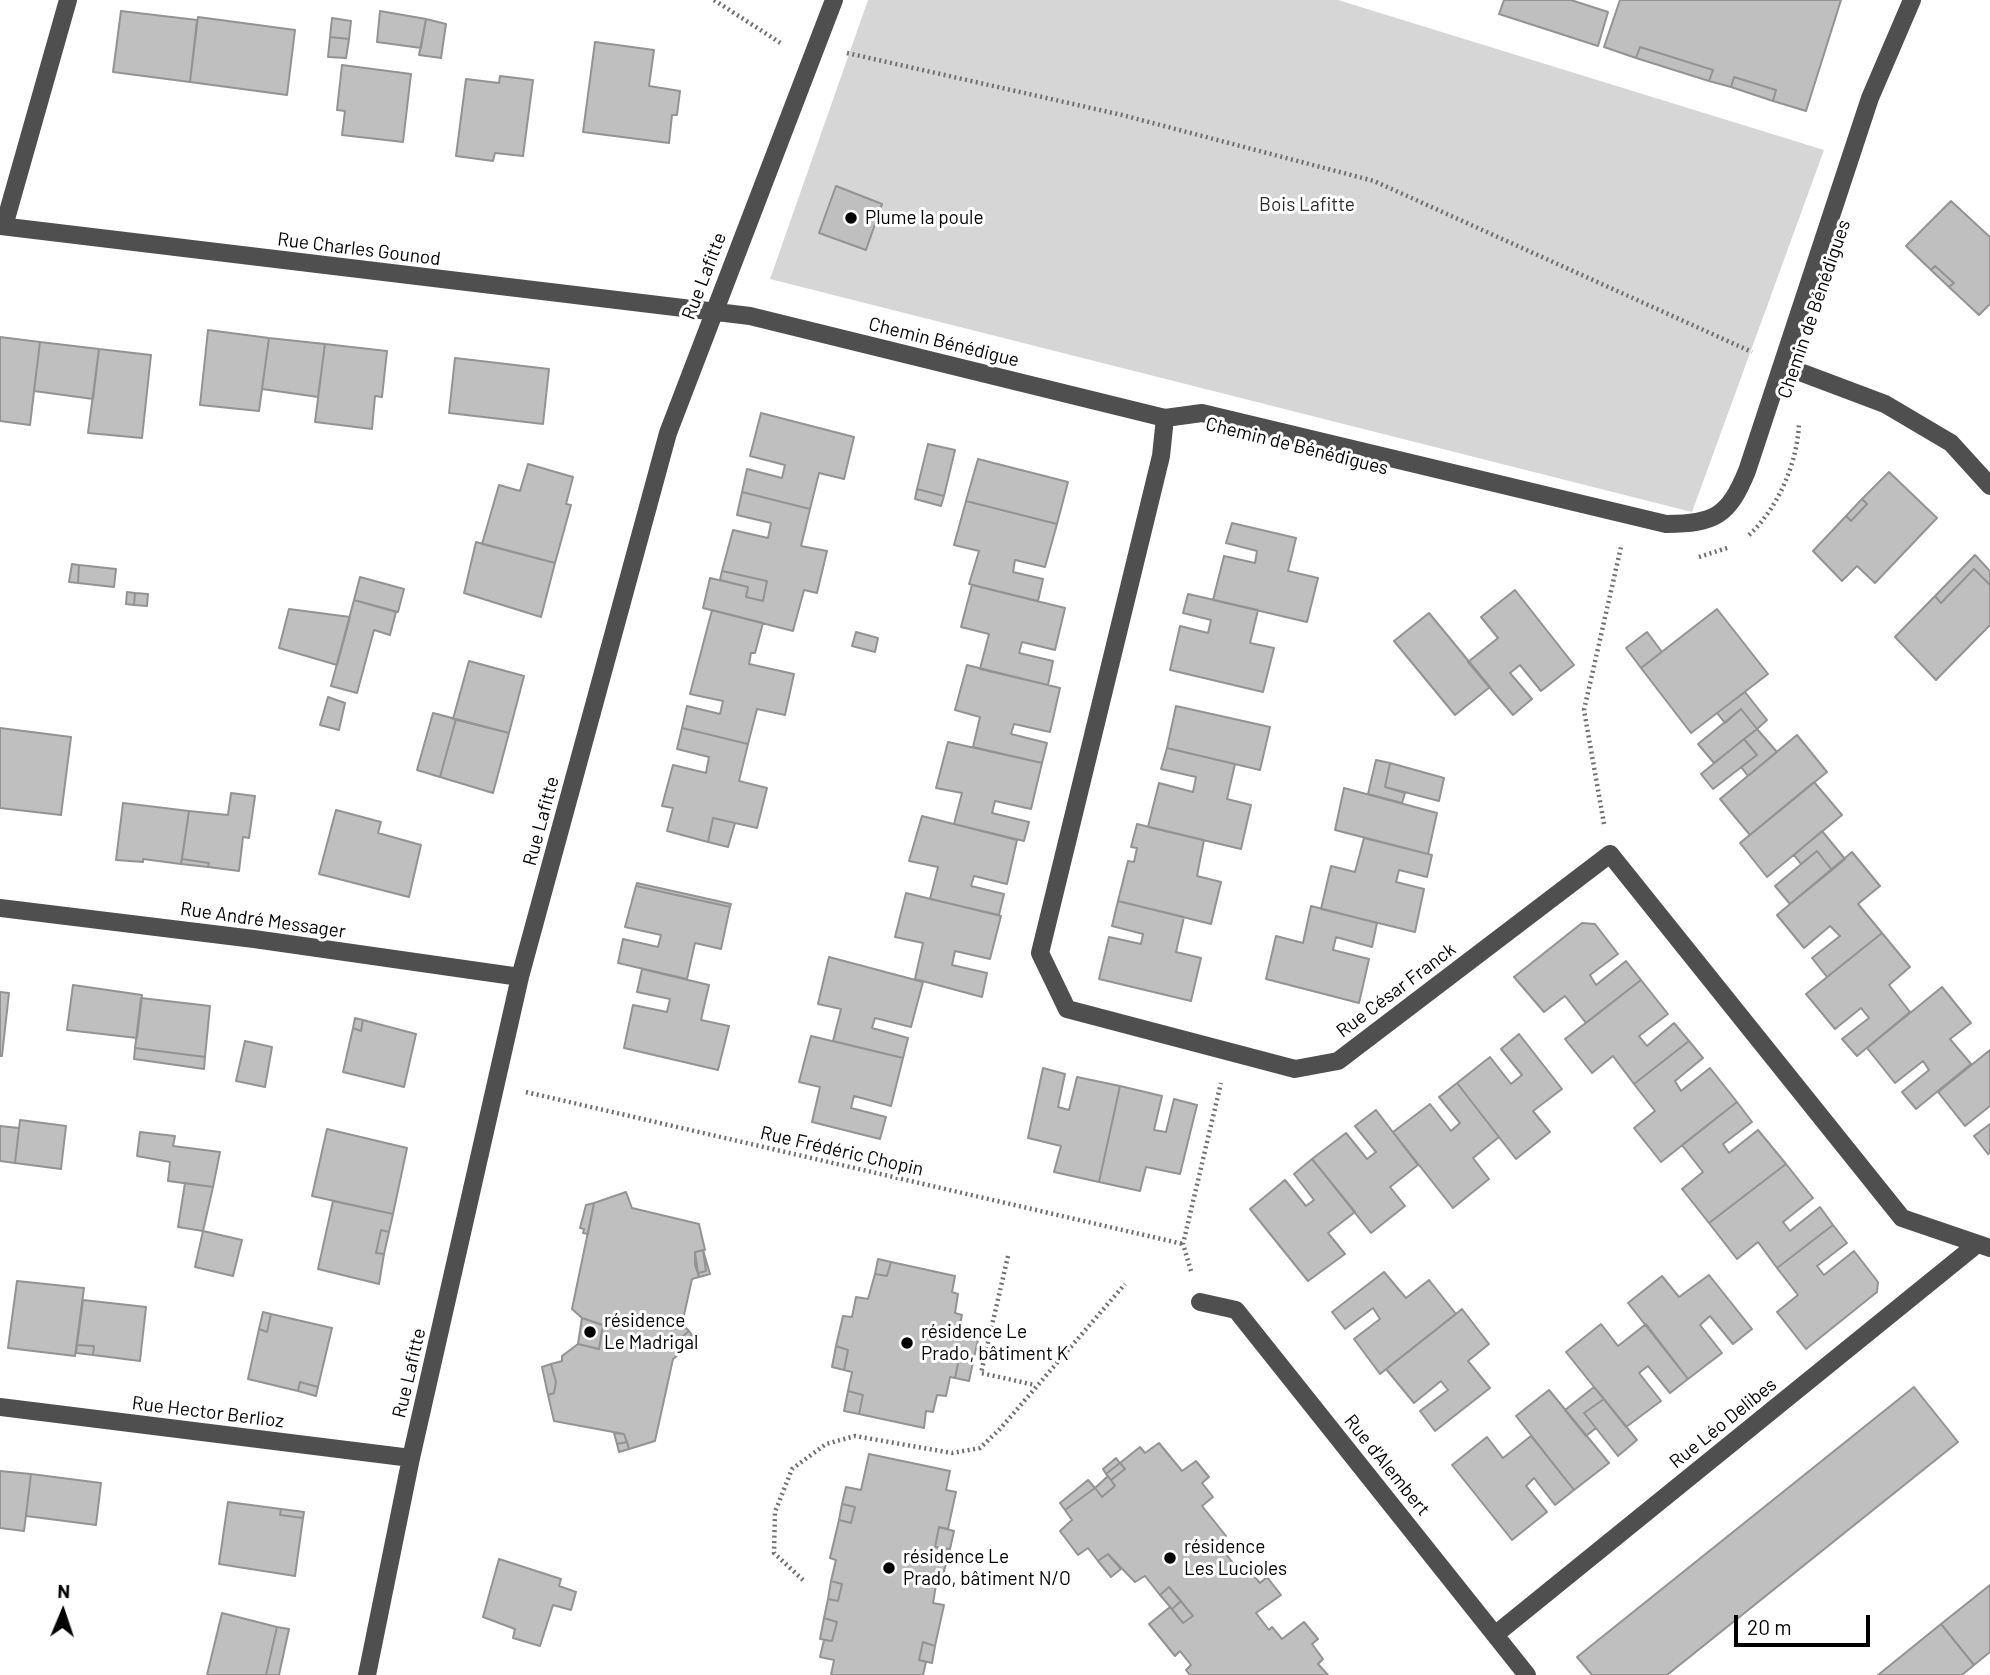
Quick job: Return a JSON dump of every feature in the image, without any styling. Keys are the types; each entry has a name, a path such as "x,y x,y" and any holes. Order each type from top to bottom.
{"street":[{"path":"2,226 68,0"},
{"name":"Rue Lafitte","path":"367,1675 411,1458 520,977 668,433 834,0"},
{"name":"Chemin de Bénédigues","path":"1165,418 1202,413 1667,524 1701,523 1725,510 1738,494 1784,366 1870,98 1912,0"},
{"name":"Rue Charles Gounod","path":"2,226 713,311"},
{"name":"Chemin Bénédigue","path":"713,311 750,316 1165,418"},
{"path":"1784,366 1885,404 1951,443 1990,486"},
{"name":"Rue César Franck","path":"1165,418 1161,456 1040,953 1067,1009 1294,1069 1338,1060 1610,854"},
{"path":"1610,854 1902,1218 1983,1247"},
{"name":"Rue André Messager","path":"0,908 254,939 520,977"},
{"name":"Rue Léo Delibes","path":"1496,1634 1983,1247"},
{"name":"Rue d'Alembert","path":"1200,1302 1236,1310 1527,1675"},
{"name":"Rue Hector Berlioz","path":"0,1407 411,1458"}],"path":[{"path":"713,0 812,54 1122,115 1374,181 1784,366"},
{"name":"Chemin de Bénédigues","path":"1748,536 1774,508 1781,494 1812,376"},
{"path":"1608,544 1631,550"},
{"path":"1697,558 1725,551 1736,544"},
{"path":"1610,854 1584,710 1621,547"},
{"path":"1200,1302 1183,1244 1229,1051"},
{"name":"Rue Frédéric Chopin","path":"495,1085 1183,1244"},
{"path":"1008,1256 981,1373 1034,1385"},
{"path":"803,1580 774,1553 775,1511 792,1469 825,1444 855,1436 952,1453 980,1448 1000,1429 1034,1385 1125,1284"}],"green space":[{"name":"Bois Lafitte","path":"868,0 1338,0 1824,150 1692,512 770,279"}],"building":[{"path":"1504,0 1571,0 1608,12 1598,46 1499,14"},
{"path":"1620,0 1841,0 1806,111 1773,101 1776,90 1734,77 1731,87 1709,81 1713,70 1640,47 1636,58 1604,47"},
{"path":"121,11 197,20 190,82 113,72"},
{"path":"380,11 426,19 421,48 377,42"},
{"path":"198,17 295,30 287,95 190,82"},
{"path":"332,18 351,21 349,39 330,37"},
{"path":"426,19 446,24 441,58 419,55"},
{"path":"330,37 349,39 346,58 328,57"},
{"path":"595,42 654,50 649,86 680,91 677,115 672,115 669,143 583,132"},
{"path":"1640,47 1713,70 1709,81 1636,58"},
{"path":"342,65 411,74 403,142 342,135 345,111 337,110"},
{"path":"500,76 533,80 523,156 495,153 493,161 456,156 466,79 499,83"},
{"path":"1734,77 1776,90 1773,101 1731,87"},
{"name":"Plume la poule","path":"836,186 882,204 866,250 819,233"},
{"path":"1951,201 1990,237 1990,304 1979,315 1949,287 1954,283 1935,266 1931,270 1906,246"},
{"path":"1935,266 1954,283 1949,287 1931,270"},
{"path":"208,330 269,338 259,411 200,405"},
{"path":"0,337 40,342 30,425 0,421"},
{"path":"269,338 325,344 318,397 262,389"},
{"path":"40,342 99,349 93,399 34,391"},
{"path":"325,344 387,351 382,397 375,396 372,429 315,422"},
{"path":"99,349 151,355 142,438 88,433"},
{"path":"455,358 549,369 543,424 449,413"},
{"path":"761,413 854,437 844,479 819,473 810,509 742,492 747,469 782,478 785,465 750,456"},
{"path":"928,444 955,450 944,496 917,489"},
{"path":"978,459 1068,482 1057,524 966,501"},
{"path":"528,464 573,477 566,504 571,505 555,563 482,544 499,485 520,491"},
{"path":"1889,472 1937,518 1875,583 1857,566 1842,581 1813,551 1846,516 1851,521 1867,504 1862,499"},
{"path":"917,489 944,496 941,506 915,499"},
{"path":"742,492 810,509 801,546 827,551 817,593 804,590 793,631 703,608 710,578 748,587 746,597 763,601 767,581 722,571 733,530 768,538 771,523 737,515"},
{"path":"1862,499 1867,504 1851,521 1846,516"},
{"path":"966,501 1057,524 1045,567 1015,560 1013,572 1043,579 1038,601 969,584 979,551 954,545"},
{"path":"1232,523 1296,538 1288,571 1318,578 1307,622 1213,600 1224,556 1255,563 1257,551 1226,543"},
{"path":"476,542 555,563 541,617 464,593"},
{"path":"1975,555 1990,571 1990,585 1974,569 1941,603 1935,596"},
{"path":"72,564 79,565 78,583 69,582"},
{"path":"79,565 116,569 114,587 78,583"},
{"path":"1974,569 1990,585 1990,625 1936,680 1895,637 1935,596 1941,603"},
{"path":"722,571 767,581 763,601 746,597 748,587 720,580"},
{"path":"360,577 404,589 398,612 354,600"},
{"path":"972,585 1065,608 1055,650 1022,642 1019,653 1053,661 1048,685 980,669 989,634 961,627"},
{"path":"1515,590 1574,665 1541,691 1520,665 1510,673 1532,699 1513,715 1468,662 1498,638 1481,617"},
{"path":"127,592 135,593 134,605 126,604"},
{"path":"135,593 148,594 147,606 134,605"},
{"path":"1188,594 1258,610 1250,643 1274,648 1263,692 1170,670 1180,626 1208,633 1211,620 1183,613"},
{"path":"354,600 396,612 390,635 374,630 357,693 331,686"},
{"path":"289,609 350,617 337,665 279,648"},
{"path":"1717,609 1768,674 1691,733 1641,668"},
{"path":"712,610 763,623 755,653 751,653 749,664 794,674 785,715 757,709 748,744 682,728 687,706 720,714 723,701 690,694"},
{"path":"1429,613 1490,687 1455,715 1394,641"},
{"path":"856,632 878,638 875,652 852,646"},
{"path":"1647,632 1662,652 1641,668 1626,648"},
{"path":"469,661 524,676 509,733 453,719"},
{"path":"967,665 1060,688 1050,732 1014,724 1011,734 1047,743 1042,763 973,747 980,717 955,710"},
{"path":"1745,692 1767,720 1757,729 1741,709 1725,723 1717,713"},
{"path":"328,697 345,703 339,730 320,725"},
{"path":"1176,706 1270,727 1260,770 1167,748"},
{"path":"1741,709 1757,729 1714,763 1698,744"},
{"path":"433,713 456,719 440,777 417,770"},
{"path":"456,719 509,733 493,793 440,777"},
{"path":"0,728 71,737 61,815 0,808"},
{"path":"682,728 748,744 739,781 767,788 757,828 713,818 708,842 667,831 673,808 662,806 673,765 706,773 709,757 677,749"},
{"path":"1757,729 1777,752 1748,776 1741,767 1757,755 1744,739"},
{"path":"1797,735 1827,772 1750,835 1720,799"},
{"path":"1744,739 1757,755 1713,789 1701,774"},
{"path":"948,742 1042,763 1031,809 995,801 992,813 1029,822 1024,841 954,824 962,793 936,788"},
{"path":"1167,748 1235,764 1227,799 1251,805 1241,849 1148,827 1159,783 1193,792 1196,777 1161,769"},
{"path":"1376,760 1390,763 1385,787 1405,793 1402,803 1368,794"},
{"path":"1390,763 1444,778 1439,801 1385,787"},
{"path":"1814,782 1842,815 1767,877 1740,843"},
{"path":"1344,788 1437,813 1428,854 1335,830"},
{"path":"231,793 255,796 249,838 243,837 239,871 208,867 209,863 182,859 189,811 228,815"},
{"path":"123,803 189,811 181,864 143,859 143,862 116,860"},
{"path":"336,810 381,822 378,833 421,845 409,897 319,874"},
{"path":"922,816 1017,840 1007,884 974,876 971,886 1004,894 999,915 930,899 938,867 909,861"},
{"path":"713,818 735,823 728,847 708,842"},
{"path":"1137,824 1204,840 1197,876 1221,882 1211,924 1118,901 1128,861 1134,862 1137,848 1131,847"},
{"path":"1822,831 1845,859 1832,870 1817,851 1801,864 1794,855"},
{"path":"1364,838 1432,855 1427,877 1399,870 1396,882 1424,889 1415,932 1321,909 1331,866 1355,872"},
{"path":"1817,851 1832,870 1790,904 1775,886"},
{"path":"1852,852 1880,886 1858,904 1882,933 1827,977 1812,958 1840,936 1830,926 1804,948 1777,915"},
{"path":"182,859 209,863 208,867 181,864"},
{"path":"637,883 731,904 730,907 636,886"},
{"path":"636,886 730,907 721,949 695,943 687,979 618,963 623,939 658,947 661,935 625,927"},
{"path":"906,893 1001,916 990,959 955,951 952,965 987,973 982,997 915,979 923,943 895,937"},
{"path":"1118,901 1184,917 1176,952 1201,958 1191,1001 1099,979 1109,937 1141,944 1143,934 1112,926"},
{"path":"1311,906 1377,923 1372,947 1336,937 1333,950 1369,959 1359,1003 1266,979 1276,936 1303,943"},
{"path":"1582,923 1595,924 1618,954 1590,975 1596,985 1626,961 1641,980 1586,1023 1565,996 1544,1012 1514,977"},
{"path":"1882,933 1910,967 1889,985 1910,1012 1857,1056 1842,1039 1869,1018 1861,1008 1835,1029 1806,994"},
{"path":"829,957 923,982 911,1027 875,1018 872,1028 908,1038 903,1058 833,1041 841,1009 818,1004"},
{"path":"642,969 709,985 701,1020 729,1026 718,1070 624,1048 633,1005 667,1012 670,999 637,992"},
{"path":"1641,980 1668,1014 1639,1036 1647,1046 1674,1023 1689,1041 1634,1084 1613,1056 1592,1073 1565,1039"},
{"path":"73,985 142,995 137,1038 67,1030"},
{"path":"1942,987 1971,1023 1950,1039 1971,1064 1916,1109 1902,1092 1929,1070 1923,1061 1895,1083 1867,1048"},
{"path":"0,992 9,993 2,1056 0,1056"},
{"path":"141,998 210,1006 205,1057 135,1048"},
{"path":"355,1018 363,1020 361,1031 353,1028"},
{"path":"363,1020 416,1034 404,1087 343,1072 353,1028 361,1031"},
{"path":"1519,1034 1562,1089 1533,1111 1550,1132 1516,1159 1457,1083 1490,1057 1511,1084 1522,1075 1501,1049"},
{"path":"811,1036 903,1058 891,1106 854,1096 851,1108 886,1117 880,1139 812,1122 820,1087 799,1082"},
{"path":"245,1041 272,1047 265,1087 236,1081"},
{"path":"1689,1041 1703,1058 1675,1081 1681,1091 1710,1068 1737,1102 1661,1162 1634,1128 1655,1111 1634,1084"},
{"path":"135,1048 205,1057 204,1069 134,1059"},
{"path":"1990,1050 1990,1106 1965,1126 1938,1092"},
{"path":"1043,1068 1065,1074 1058,1107 1069,1110 1077,1077 1120,1086 1099,1182 1054,1172 1061,1146 1028,1138"},
{"path":"1457,1083 1499,1137 1473,1158 1489,1179 1453,1208 1393,1132 1430,1104 1451,1131 1460,1123 1439,1097"},
{"path":"1120,1086 1162,1096 1154,1130 1166,1132 1174,1099 1197,1105 1180,1174 1146,1167 1140,1191 1099,1182"},
{"path":"1737,1102 1752,1122 1723,1144 1729,1153 1758,1130 1786,1164 1709,1223 1682,1189 1703,1172 1682,1145"},
{"path":"1376,1110 1418,1165 1390,1187 1405,1206 1371,1233 1312,1159 1346,1133 1367,1159 1376,1152 1355,1126"},
{"path":"20,1120 66,1126 61,1169 15,1163"},
{"path":"1990,1124 1990,1153 1988,1154 1974,1136"},
{"path":"0,1126 19,1128 15,1163 0,1161"},
{"path":"327,1129 407,1148 393,1214 312,1196"},
{"path":"140,1132 175,1136 173,1146 220,1152 213,1187 168,1181 170,1162 137,1156"},
{"path":"1312,1159 1355,1212 1328,1233 1345,1254 1308,1281 1250,1209 1285,1180 1306,1206 1314,1200 1294,1174"},
{"path":"1786,1164 1813,1198 1783,1222 1790,1231 1820,1207 1833,1225 1777,1268 1758,1242 1737,1259 1709,1223"},
{"path":"185,1183 213,1187 203,1231 178,1227"},
{"path":"626,1192 632,1208 699,1224 705,1250 695,1252 699,1277 692,1279 682,1324 689,1331 677,1341 674,1350 678,1355 673,1359 655,1441 629,1449 624,1434 554,1421 548,1395 554,1393 556,1382 551,1364 562,1361 562,1356 578,1344 599,1349 603,1325 582,1318 572,1309 594,1203"},
{"path":"333,1201 393,1214 389,1232 381,1230 376,1253 384,1254 379,1284 318,1269"},
{"path":"594,1203 588,1234 583,1233 584,1229 580,1228 586,1205"},
{"path":"1833,1225 1847,1243 1817,1266 1824,1275 1854,1251 1878,1282 1877,1292 1806,1349 1777,1312 1798,1295 1777,1268"},
{"path":"381,1230 389,1232 384,1254 376,1253"},
{"path":"203,1231 242,1240 233,1276 195,1267"},
{"path":"703,1250 706,1271 698,1273 695,1252"},
{"path":"703,1250 710,1274 699,1277 698,1273 706,1271"},
{"path":"878,1259 891,1262 887,1276 875,1274"},
{"name":"résidence Le Prado, bâtiment K","path":"891,1262 955,1276 952,1292 958,1294 955,1313 962,1315 957,1337 978,1340 973,1362 959,1359 955,1378 950,1377 946,1396 937,1395 933,1412 926,1411 924,1428 859,1414 863,1395 848,1391 852,1372 844,1370 848,1350 836,1346 843,1316 852,1317 856,1297 868,1299 875,1274 887,1276"},
{"path":"1384,1272 1406,1298 1429,1280 1456,1314 1380,1374 1354,1339 1380,1319 1373,1308 1345,1329 1332,1312"},
{"path":"1709,1275 1752,1329 1733,1344 1710,1316 1700,1325 1722,1353 1688,1379 1628,1303 1662,1276 1679,1297"},
{"path":"17,1281 84,1288 75,1356 8,1348"},
{"path":"83,1300 146,1307 140,1361 93,1355 94,1346 77,1345"},
{"path":"1462,1309 1489,1344 1468,1361 1490,1388 1435,1431 1420,1411 1448,1390 1441,1381 1414,1403 1386,1369"},
{"path":"263,1312 271,1314 267,1332 259,1329"},
{"path":"271,1314 332,1328 318,1387 300,1382 298,1391 248,1379 259,1329 267,1332"},
{"name":"résidence Le Madrigal","path":"582,1318 603,1325 599,1349 578,1344"},
{"path":"1601,1324 1618,1346 1646,1324 1688,1379 1670,1393 1648,1366 1639,1373 1661,1401 1626,1427 1566,1352"},
{"path":"689,1331 692,1335 675,1351 677,1341"},
{"path":"692,1335 695,1338 678,1355 675,1351"},
{"path":"77,1345 94,1346 93,1355 76,1353"},
{"path":"836,1346 848,1350 844,1370 832,1367"},
{"path":"959,1359 973,1362 969,1381 955,1378"},
{"path":"551,1364 556,1382 554,1393 548,1395 542,1367"},
{"path":"300,1382 318,1387 316,1396 298,1391"},
{"path":"1594,1387 1604,1399 1584,1413 1596,1428 1586,1436 1565,1410"},
{"path":"1914,1387 1958,1442 1667,1675 1592,1675 1577,1657"},
{"path":"1549,1390 1609,1463 1574,1490 1516,1416"},
{"path":"848,1391 863,1395 859,1414 844,1411"},
{"path":"1604,1399 1637,1440 1618,1456 1584,1413"},
{"path":"614,1433 624,1434 627,1442 617,1444"},
{"path":"1531,1436 1574,1490 1555,1505 1534,1478 1526,1486 1547,1512 1512,1540 1452,1465 1487,1437 1503,1458"},
{"path":"627,1442 629,1449 619,1452 617,1444"},
{"name":"résidence Les Lucioles","path":"1159,1443 1182,1471 1196,1461 1209,1477 1202,1483 1213,1497 1202,1506 1226,1536 1218,1544 1240,1572 1246,1567 1260,1583 1267,1577 1281,1595 1256,1613 1269,1630 1272,1627 1282,1639 1304,1622 1318,1639 1312,1644 1323,1659 1318,1664 1328,1675 1190,1675 1186,1670 1191,1665 1180,1651 1175,1656 1149,1624 1170,1607 1183,1623 1193,1616 1169,1587 1160,1595 1145,1576 1135,1582 1108,1554 1098,1561 1088,1548 1078,1555 1060,1531 1072,1520 1065,1510 1095,1488 1102,1497 1115,1486 1111,1480 1125,1469 1120,1463 1140,1447 1145,1453"},
{"name":"résidence Le Prado, bâtiment N/O","path":"869,1454 950,1471 946,1490 956,1492 948,1529 939,1527 935,1547 950,1549 940,1586 936,1585 933,1603 944,1605 935,1646 923,1642 919,1660 926,1662 923,1675 831,1675 834,1660 820,1657 824,1640 832,1641 837,1622 824,1618 828,1599 838,1601 842,1584 831,1581 836,1560 830,1558 839,1520 851,1523 855,1507 842,1504 846,1487 861,1490"},
{"path":"1116,1458 1120,1463 1106,1474 1103,1469"},
{"path":"1120,1463 1125,1469 1111,1480 1106,1474"},
{"path":"0,1471 31,1474 24,1531 0,1528"},
{"path":"31,1474 101,1483 96,1525 26,1516"},
{"path":"1108,1476 1115,1486 1102,1497 1095,1488"},
{"path":"1088,1480 1095,1488 1065,1510 1060,1503"},
{"path":"228,1502 281,1509 280,1515 303,1518 295,1576 219,1564"},
{"path":"842,1504 855,1507 851,1523 839,1520"},
{"path":"281,1509 304,1512 303,1518 280,1515"},
{"path":"939,1527 954,1531 950,1549 935,1547"},
{"path":"1108,1554 1121,1569 1111,1577 1098,1561"},
{"path":"499,1559 561,1579 559,1586 576,1592 571,1610 553,1605 540,1646 513,1638 515,1629 483,1617"},
{"path":"831,1581 842,1584 838,1601 828,1599"},
{"path":"1990,1585 1990,1652 1974,1665 1941,1624"},
{"path":"1169,1587 1181,1601 1172,1609 1160,1595"},
{"path":"1181,1601 1193,1616 1183,1623 1172,1609"},
{"path":"222,1613 277,1627 266,1675 207,1675"},
{"path":"824,1618 837,1622 832,1641 820,1639"},
{"path":"1941,1624 1974,1665 1962,1675 1878,1675"},
{"path":"277,1627 289,1629 279,1675 266,1675"},
{"path":"923,1642 935,1646 932,1663 919,1660"}],"place":[{"name":"Plume la poule","path":"851,218"},
{"name":"résidence Le Madrigal","path":"590,1332"},
{"name":"résidence Le Prado, bâtiment K","path":"907,1343"},
{"name":"résidence Les Lucioles","path":"1170,1558"},
{"name":"résidence Le Prado, bâtiment N/O","path":"889,1568"}]}
